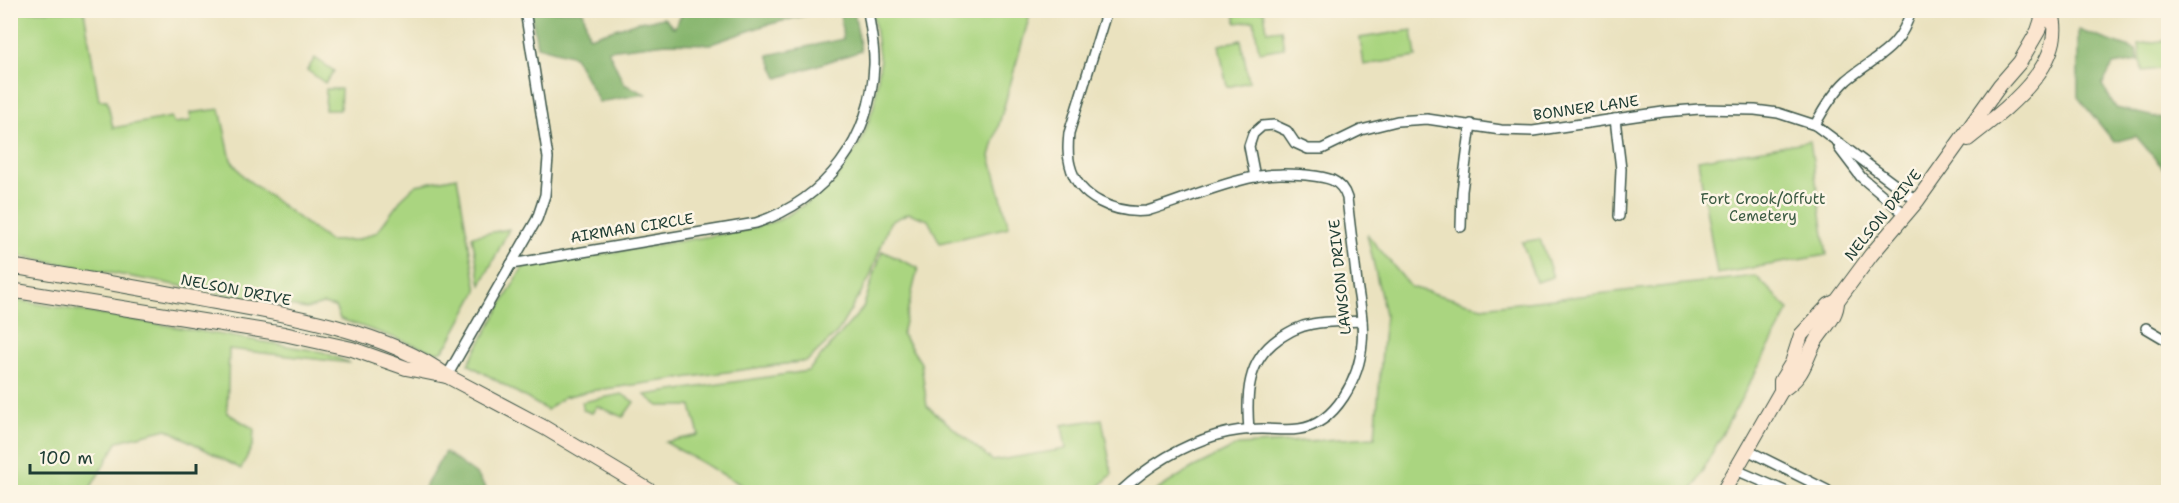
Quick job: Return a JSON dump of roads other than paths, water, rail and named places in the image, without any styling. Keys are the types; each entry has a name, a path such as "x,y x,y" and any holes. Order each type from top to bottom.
{"street":[{"path":"447,376 541,209 549,168 546,132 525,10"},
{"name":"AIRMAN CIRCLE","path":"512,264 756,223 784,211 815,191 840,165 857,138 865,119 870,100 874,63 868,10"},
{"path":"1107,10 1069,133 1070,167 1087,193 1101,203 1131,213 1147,211 1255,177"},
{"path":"1815,125 1846,81 1901,38 1911,10"},
{"name":"NELSON DRIVE","path":"1723,492 1781,391 1781,381 1792,363 1801,335 1829,305 1837,301 1871,255 1917,201 2000,85 2020,62 2038,31 2045,10"},
{"name":"NELSON DRIVE","path":"1954,150 2008,107 2047,60 2051,47 2053,24 2051,10"},
{"name":"BONNER LANE","path":"1255,177 1249,146 1253,134 1262,126 1274,125 1287,131 1295,143 1308,149 1322,149 1361,130 1397,121 1427,119 1501,130 1533,131 1700,109 1755,110 1778,113 1815,125 1917,201"},
{"path":"1615,119 1621,169 1619,216"},
{"path":"1461,227 1464,171 1471,124"},
{"name":"BONNER LANE","path":"1834,141 1861,177 1906,215"},
{"name":"LAWSON DRIVE","path":"1250,430 1300,429 1327,415 1340,402 1355,378 1363,342 1344,189 1336,181 1318,176 1282,174 1255,177"},
{"name":"NELSON DRIVE","path":"10,266 254,309 345,331 410,354 432,365 447,376 545,428 652,492"},
{"name":"NELSON DRIVE","path":"10,291 284,334 352,349 406,368 447,376"},
{"path":"1120,492 1148,469 1179,450 1220,435 1250,430 1247,401 1249,382 1256,364 1267,348 1298,327 1321,323 1362,321"},
{"path":"2146,328 2169,340"},
{"path":"1747,450 1827,492"},
{"path":"1736,470 1787,492"}],"park label":[{"name":"Fort Crook/Offutt Cemetery","path":"1763,208"}]}
